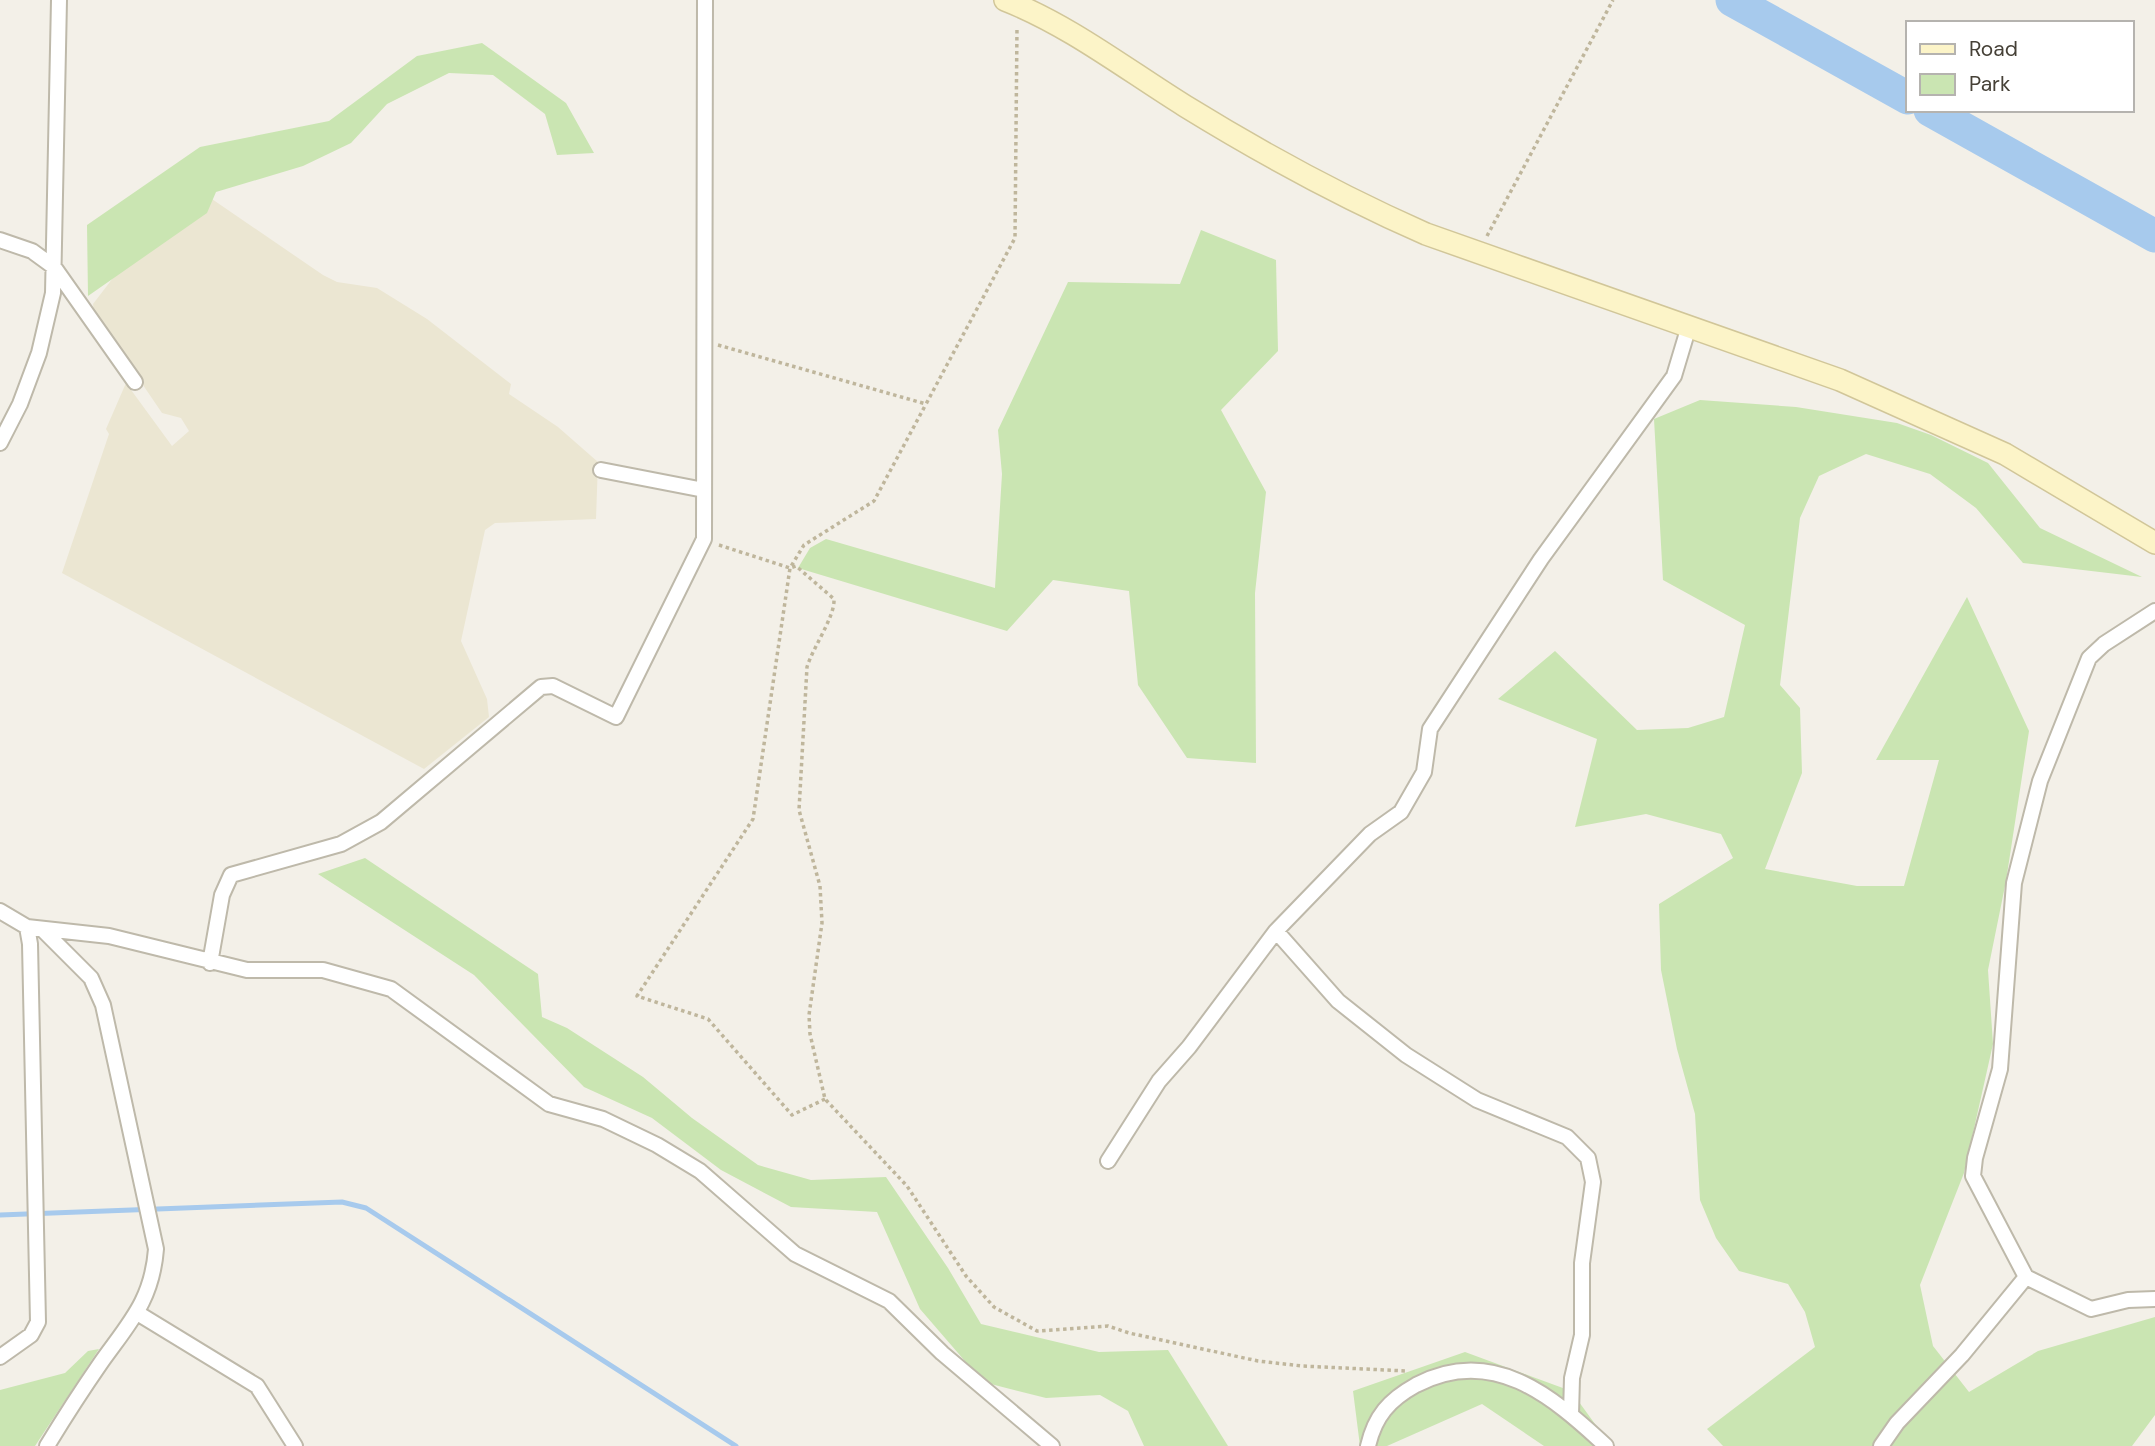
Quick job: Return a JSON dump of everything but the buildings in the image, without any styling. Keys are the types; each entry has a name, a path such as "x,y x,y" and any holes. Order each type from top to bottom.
{"street":[{"path":"0,443 20,404 39,353 53,293 59,0"},
{"path":"210,963 222,895 231,875 341,844 382,822 541,687 553,686 616,717 704,540 705,0"},
{"path":"1011,2 1275,161 1360,205 1477,253 1840,380 2005,454 2155,543"},
{"path":"0,240 32,251 54,267 135,382"},
{"path":"1108,1161 1159,1081 1189,1047 1276,931 1370,834 1401,812 1424,772 1430,729 1541,559 1674,376 1689,326"},
{"path":"601,470 704,490"},
{"path":"2155,611 2104,644 2089,658 2040,781 2014,883 1997,1089 1975,1158 1973,1176 1990,1212 2009,1238 2026,1277 2091,1309 2128,1300 2155,1299"},
{"path":"0,911 27,927 109,936 247,970 323,970 391,989 549,1104 603,1119 657,1145 700,1171 795,1254 889,1301 942,1353 1052,1446"},
{"path":"0,1357 32,1335 38,1322 30,944 27,927"},
{"path":"43,930 91,978 103,1004 156,1248 154,1271 139,1314 101,1364 47,1446"},
{"path":"1276,931 1338,1001 1406,1055 1477,1100 1567,1137 1588,1158 1593,1182 1582,1263 1582,1335 1572,1378 1571,1414"},
{"path":"1881,1446 1897,1423 1962,1355 2026,1277"},
{"path":"139,1314 257,1387 295,1446"},
{"path":"1368,1446 1380,1413 1390,1403 1412,1388 1451,1370 1491,1371 1523,1384 1571,1414 1606,1446"}],"path":[{"path":"1477,253 1613,0"},
{"path":"825,1098 792,1115 708,1019 638,996 753,819 790,568 804,545 874,501 1015,238 1011,2"},
{"path":"703,341 926,404"},
{"path":"704,540 790,568 796,566 834,600 834,608 812,650 807,667 799,789 802,825 820,886 822,923 809,1015 810,1034 825,1098 907,1186 981,1296 1011,1318 1037,1331 1108,1326 1129,1334 1258,1361 1409,1371"}],"shaded area":[{"path":"209,197 323,275 337,282 377,288 427,319 511,384 509,394 558,427 598,462 596,519 495,523 485,530 461,641 487,699 489,717 424,769 62,573 109,434 106,429 126,383 172,446 189,431 181,418 162,413 94,313 93,304 126,261"}],"green space":[{"path":"482,43 566,103 594,153 557,155 545,114 493,75 449,73 387,104 351,143 303,166 216,192 207,213 88,296 87,225 200,147 329,121 417,56"},
{"path":"1201,230 1276,260 1278,351 1221,410 1266,492 1255,593 1256,763 1187,758 1138,685 1129,591 1053,580 1007,631 798,568 810,548 826,539 995,588 1002,474 998,430 1068,282 1180,284"},
{"path":"1700,400 1796,407 1897,423 1931,435 1988,463 2040,528 2142,577 2023,563 1976,508 1930,474 1866,454 1819,476 1800,518 1780,685 1800,708 1802,773 1765,869 1857,886 1904,886 1939,760 1876,760 1967,597 2029,731 2006,881 1988,970 1993,1044 1964,1173 1920,1285 1933,1346 1969,1392 2038,1351 2155,1317 2155,1415 2132,1446 1723,1446 1707,1429 1815,1347 1805,1312 1788,1284 1739,1271 1716,1238 1700,1200 1695,1114 1677,1049 1661,970 1659,904 1733,858 1721,834 1646,814 1575,827 1597,739 1498,699 1555,651 1637,730 1688,728 1724,717 1745,625 1663,580 1654,419"},
{"path":"365,858 538,974 542,1017 567,1028 643,1077 692,1118 758,1165 811,1180 886,1177 948,1268 981,1324 1099,1352 1168,1350 1228,1446 1144,1446 1128,1411 1100,1395 1046,1398 983,1382 920,1309 877,1212 791,1207 721,1170 652,1118 584,1087 474,975 318,874"},
{"path":"99,1349 35,1446 0,1446 0,1390 65,1373 88,1351"},
{"path":"1465,1352 1571,1391 1611,1446 1544,1446 1482,1404 1387,1446 1360,1446 1353,1391"}],"waterway":[{"path":"1732,0 1906,97"},
{"path":"1934,112 2155,236"},
{"path":"0,1215 342,1202 366,1208 736,1446"}]}
